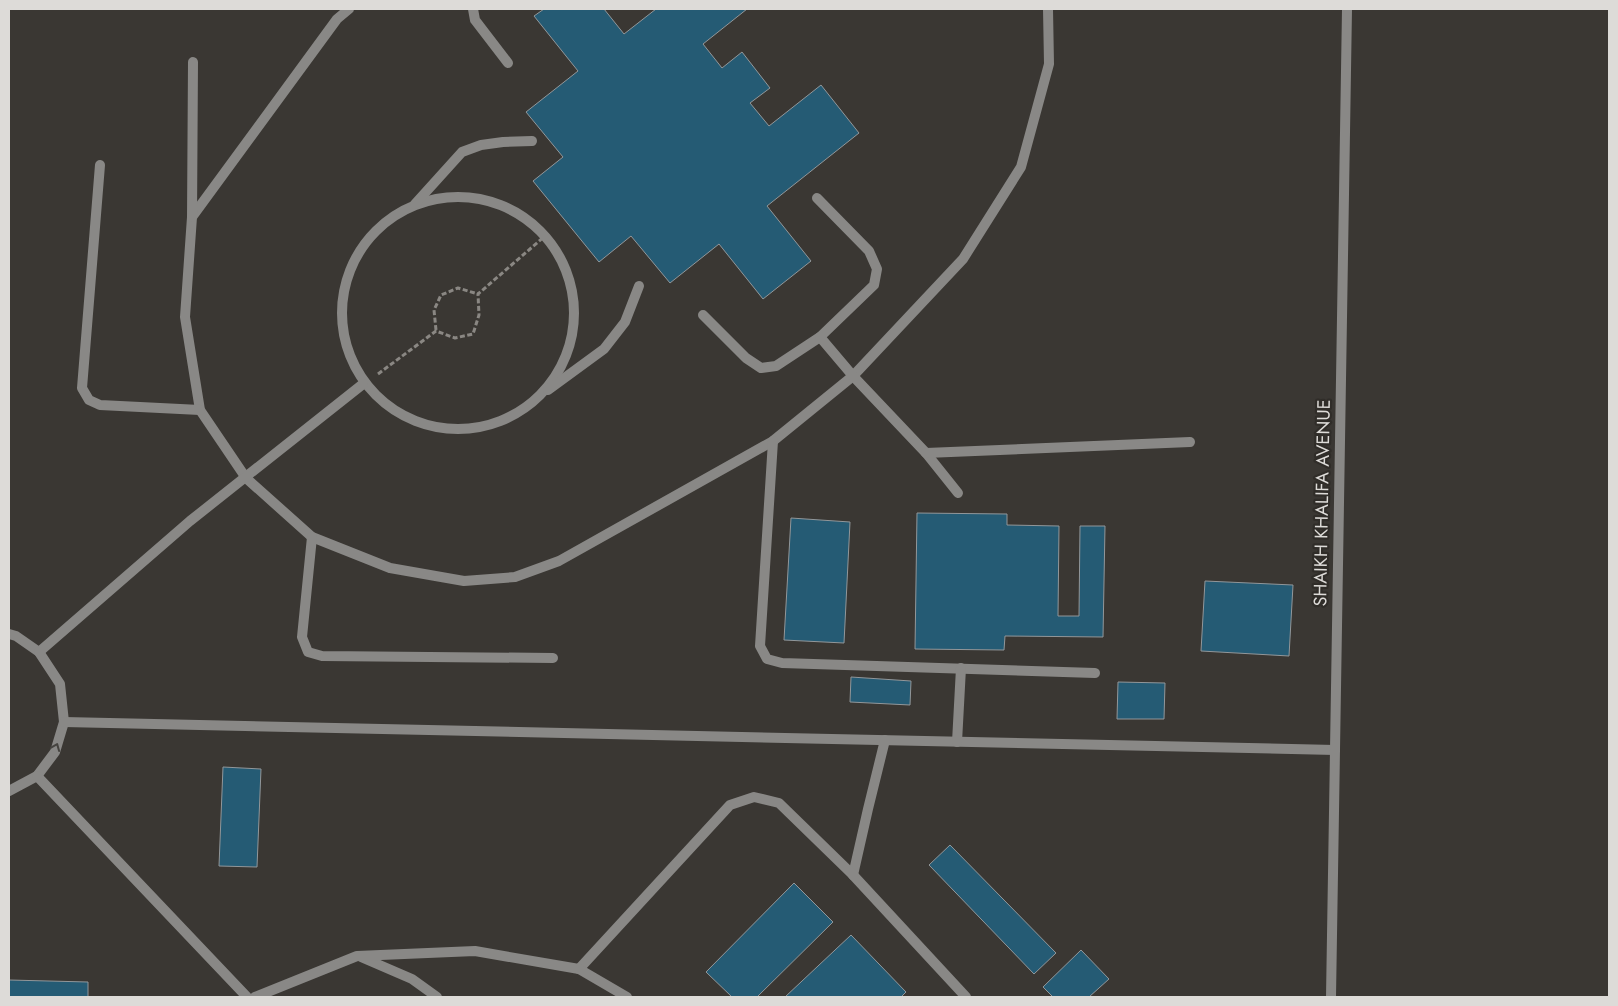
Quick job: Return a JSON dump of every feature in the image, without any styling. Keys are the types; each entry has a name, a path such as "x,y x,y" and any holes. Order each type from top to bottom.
{"street":[{"path":"192,217 337,19 348,9"},
{"path":"473,9 475,20 508,63"},
{"path":"193,62 192,217 185,318 200,410 246,478 312,537 390,568 464,581 515,577 559,561 773,441 853,376 963,259 1021,167 1049,64 1048,9"},
{"name":"SHAIKH KHALIFA AVENUE","path":"1331,997 1347,9"},
{"path":"532,141 481,145 462,152 415,204 370,234 344,281 341,335 363,384 402,417 451,430 501,422 604,349 625,322 639,286"},
{"path":"100,165 82,388 89,400 100,405 200,410"},
{"path":"415,204 462,196 508,208 545,236 567,273 575,315 566,357 543,393"},
{"path":"703,315 746,358 761,368 776,366 820,337 874,285 877,268 869,251 817,198"},
{"path":"820,337 853,376 926,453 958,493"},
{"path":"39,652 190,521 363,384"},
{"path":"773,441 760,646 768,659 782,663 1095,673"},
{"path":"926,453 1190,442"},
{"path":"312,537 302,637 308,652 322,656 553,658"},
{"path":"9,634 16,636 39,652 60,684 64,722 55,752 36,776 9,791"},
{"path":"957,742 961,668"},
{"path":"64,722 1335,750"},
{"path":"853,875 885,740"},
{"path":"36,776 247,997"},
{"path":"579,969 730,805 754,797 779,803 853,875 966,997"},
{"path":"255,997 357,956 475,951 579,969 627,997"},
{"path":"357,956 412,980 437,997"}],"path":[{"path":"478,294 545,236"},
{"path":"436,331 434,310 441,294 458,288 478,294"},
{"path":"436,331 455,338 473,334 479,315 478,294"},
{"path":"363,384 436,331"}],"building":[{"path":"544,9 604,9 624,34 656,9 747,9 703,44 722,68 742,52 770,88 750,103 769,126 821,85 859,133 767,206 811,261 763,299 719,244 670,283 631,236 599,262 533,181 563,157 526,112 578,71 534,16"},
{"path":"917,513 1007,514 1007,525 1059,526 1058,616 1079,616 1080,526 1105,526 1103,637 1005,636 1004,650 915,649"},
{"path":"791,518 850,522 844,643 784,640"},
{"path":"1205,581 1293,585 1289,656 1201,651"},
{"path":"851,677 911,681 910,705 850,702"},
{"path":"1118,682 1165,683 1164,719 1117,719"},
{"path":"223,767 261,769 257,867 219,866"},
{"path":"950,845 1056,953 1034,974 929,865"},
{"path":"794,883 833,922 757,997 732,997 706,972"},
{"path":"851,935 906,992 901,997 785,997"},
{"path":"1081,950 1109,979 1089,997 1053,997 1043,987"},
{"path":"9,980 88,982 88,997 9,997"}]}
